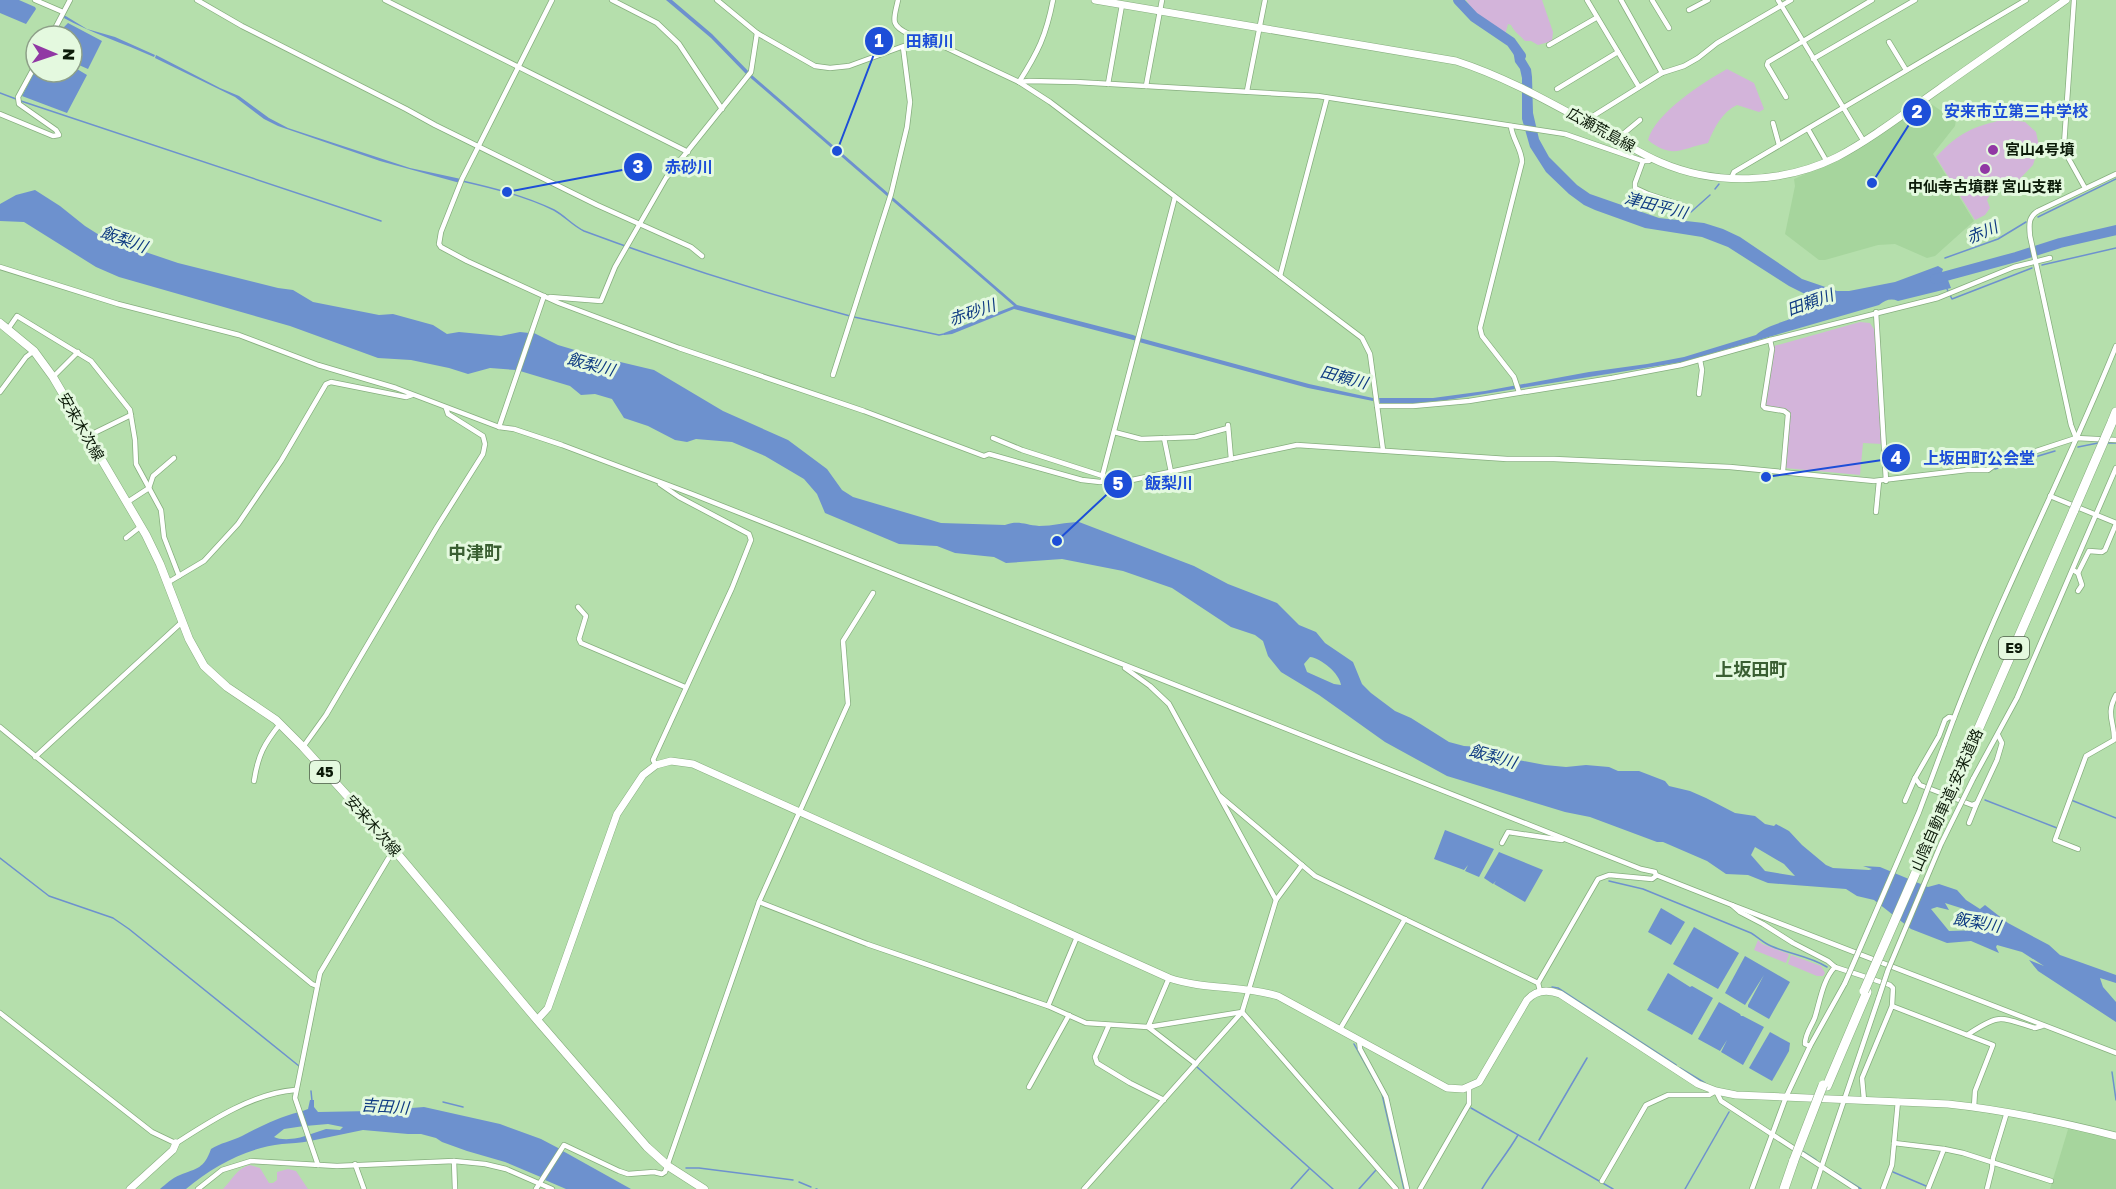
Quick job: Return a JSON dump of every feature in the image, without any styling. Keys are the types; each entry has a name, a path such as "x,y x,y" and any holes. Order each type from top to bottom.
{"highway":[{"name":"山陰自動車道;安来道路","path":"1786,1189 1825,1085 2114,424 2116,412"}],"main road":[{"name":"安来木次線","path":"0,323 34,351 52,377 140,527 167,583 194,650 210,673 280,724 303,747 395,850 647,1147 668,1166 704,1189"}],"street":[{"path":"35,0 62,14"},
{"path":"57,24 70,0"},
{"path":"197,0 242,26 478,146 597,205 691,247 702,256"},
{"path":"385,0 688,152"},
{"path":"552,0 461,181 441,232 440,246 544,298 984,456 989,454 1082,480 1103,482 1132,480 1298,445 1500,458 1730,467 1886,481 1967,470 1988,470 1996,464 2076,438 2116,440"},
{"path":"612,0 657,23 665,30 679,44 722,109"},
{"path":"898,0 894,23 897,28 909,33 912,43"},
{"path":"1019,82 1042,43 1053,0"},
{"name":"広瀬荒島線","path":"1095,0 1456,61 1488,71 1516,84 1652,158 1687,172 1731,179 1786,175 1827,162 1863,140 2066,0"},
{"path":"1146,86 1162,0"},
{"path":"1247,91 1265,0"},
{"path":"1587,0 1639,87"},
{"path":"1621,0 1662,73"},
{"path":"1652,0 1669,28"},
{"path":"1689,10 1708,0"},
{"path":"1778,0 1863,140"},
{"path":"1584,121 1662,73 1684,66 1698,58 1717,43 1791,0"},
{"path":"1786,97 1767,65 1768,62 1872,0"},
{"path":"1813,59 1915,0"},
{"path":"1731,179 1734,172 2026,0"},
{"path":"2074,0 2064,145 2065,152 2085,188"},
{"path":"721,1 757,33 821,68 849,66 912,43 923,40 932,41 1019,82 1050,102 1362,338 1370,354 1383,450"},
{"path":"1108,84 1122,5"},
{"path":"1549,45 1596,18"},
{"path":"544,298 598,302 602,299 615,267 666,178 751,72 757,33"},
{"path":"1889,42 1906,70"},
{"path":"834,375 890,197 910,111 903,47"},
{"path":"1557,89 1618,52"},
{"path":"1019,82 1300,94 1570,135 1643,161 1649,161 1652,158"},
{"path":"0,114 55,136 59,135 56,130 22,107 18,99 26,84"},
{"path":"1280,276 1327,98"},
{"path":"1617,139 1640,120"},
{"path":"1773,123 1779,145"},
{"path":"1511,126 1522,162 1480,328 1482,336 1514,377 1518,389"},
{"path":"1808,129 1827,162"},
{"path":"1643,161 1635,183 1636,189 1684,207"},
{"path":"2076,438 2071,425 2030,236 2030,220 2033,214 2116,174"},
{"path":"1103,482 1102,476 1175,197"},
{"path":"1377,404 1439,404 1518,389 1612,378 1700,360 1876,312 1938,298 2014,267 2050,258"},
{"path":"0,267 118,304 238,335 318,365 396,388 446,408 543,438 1641,869 1653,871 1656,875 1732,905 2116,1053"},
{"path":"500,424 544,298"},
{"path":"1876,312 1886,481"},
{"path":"8,329 17,316 78,352 93,363 130,410 136,464 161,510 164,537 179,576"},
{"path":"1770,340 1772,349 1763,406 1788,414 1783,471"},
{"path":"1752,1189 1786,1097 1810,1046 1845,983 1918,812 1954,718 2116,346"},
{"path":"0,392 26,357 34,351"},
{"path":"52,377 78,352"},
{"path":"1699,394 1702,370 1700,360"},
{"path":"167,583 213,554 238,524 281,461 326,384 331,382 351,388 406,397 412,395"},
{"path":"303,747 326,715 483,454 485,444 483,436 448,414 446,408"},
{"path":"86,437 131,415"},
{"path":"1114,432 1141,439 1164,438 1198,436 1228,427 1231,459"},
{"path":"993,438 1102,476"},
{"path":"1164,438 1171,472"},
{"path":"126,503 149,488 153,476 174,458"},
{"path":"1814,1189 1888,970 1941,844 2017,698 2076,571 2116,468"},
{"path":"653,480 749,534 752,540 653,760 656,765"},
{"path":"1876,512 1879,481"},
{"path":"2050,496 2116,523 2105,550 2102,552 2089,551 2076,571"},
{"path":"126,538 140,527"},
{"path":"2076,571 2082,585 2078,591"},
{"path":"536,1189 564,1145 628,1174 665,1172 759,902 848,704 844,639 873,592"},
{"path":"578,607 586,616 579,639 581,643 686,687"},
{"path":"35,757 182,622"},
{"path":"1118,663 1150,686 1169,704 1276,900"},
{"path":"2078,849 2055,840 2086,756 2114,740 2110,714 2116,695"},
{"path":"1905,801 1945,720 1949,717 1954,718"},
{"path":"254,781 263,746 280,724"},
{"path":"0,727 317,986"},
{"path":"1969,823 1997,760 2002,743 1998,735"},
{"path":"537,1020 548,1008 617,814 643,775 656,765 671,761 693,764 1169,978 1197,985 1249,989 1290,1001 1447,1088 1469,1087 1476,1084 1484,1075 1527,1000 1539,987 1598,879 1609,875 1652,879 1656,875"},
{"path":"1915,778 1920,785 1972,805 1977,803"},
{"path":"1220,796 1315,876 1539,987 1560,994 1691,1079 1716,1091 1736,1095 1898,1101 1974,1107 2060,1122 2116,1136"},
{"path":"1502,843 1508,832 1565,839"},
{"path":"318,1165 295,1098 295,1090 320,971 395,850"},
{"path":"1084,1189 1242,1012 1276,900 1302,865"},
{"path":"759,902 877,948 1047,1006 1086,1023 1148,1027 1242,1012"},
{"path":"1732,905 1793,943 1828,961 1835,968 1890,985 1893,988 1892,1006 1862,1078 1864,1100"},
{"path":"1340,1029 1405,920"},
{"path":"1047,1006 1077,937"},
{"path":"1810,1046 1805,1044 1805,1039 1825,984 1835,968"},
{"path":"1148,1027 1169,978"},
{"path":"1892,1006 1993,1046 1975,1091 1974,1107"},
{"path":"1242,1012 1396,1189"},
{"path":"0,1013 152,1132 176,1143"},
{"path":"1029,1087 1070,1015"},
{"path":"1967,1035 1990,1020 2002,1018 2035,1028 2042,1026"},
{"path":"1109,1025 1095,1057 1096,1061 1130,1083 1164,1100"},
{"path":"1148,1027 1196,1064"},
{"path":"1359,1040 1360,1049 1386,1097 1407,1189"},
{"path":"1420,1189 1469,1104 1469,1087"},
{"path":"130,1189 173,1150 176,1143 207,1123 268,1096 295,1090"},
{"path":"1716,1091 1721,1101 1856,1189"},
{"path":"1602,1181 1646,1105 1668,1095 1706,1095 1716,1091"},
{"path":"1883,1189 1891,1169 1898,1101"},
{"path":"1987,1189 1992,1162 2007,1112"},
{"path":"1894,1143 1944,1149 2050,1181"},
{"path":"1928,1189 1944,1149"},
{"path":"198,1189 222,1170 246,1161 318,1165 454,1161 506,1169 542,1181 552,1189"},
{"path":"454,1161 455,1189"},
{"path":"355,1164 364,1189"}],"shaded area":[{"path":"1466,0 1542,0 1553,32 1552,41 1538,45 1525,41 1508,24 1505,35 1474,11"},
{"path":"1727,69 1754,83 1764,109 1759,112 1737,105 1723,116 1708,143 1684,150 1664,150 1648,140 1652,130 1670,109"},
{"path":"1927,101 1956,119 1955,126 1933,154 1974,221 1935,256 1927,258 1895,244 1878,245 1819,260 1785,234 1795,186 1794,179 1847,156"},
{"path":"2005,119 2025,122 2036,132 2039,146 2033,165 2013,186 2004,184 1995,186 1987,200 1990,208 1985,215 1975,220 1936,157 1967,132"},
{"path":"1860,322 1870,323 1875,331 1882,444 1863,443 1860,475 1785,468 1790,412 1786,409 1767,407 1765,404 1774,346"},
{"path":"1758,940 1762,944 1789,954 1786,963 1754,950"},
{"path":"1791,955 1821,966 1825,973 1823,976 1817,976 1788,964"},
{"path":"2069,1126 2116,1138 2116,1189 2050,1189"},
{"path":"250,1165 260,1168 269,1183 277,1180 277,1172 288,1169 296,1171 308,1189 223,1189 238,1172"}],"water":[{"path":"0,0 19,0 36,9 26,24 0,13"},
{"path":"666,0 672,0 712,34 753,76 1017,305 1133,335 1138,337 1137,341 1014,309 952,334 944,335 944,333 1014,306 746,74 711,38"},
{"path":"64,15 79,24 76,24 62,17"},
{"path":"84,27 115,37 155,55 154,57"},
{"path":"84,31 102,41 88,69 84,67"},
{"path":"1512,44 1519,49 1531,69 1533,113 1539,139 1549,157 1577,185 1590,194 1659,218 1704,223 1723,229 1740,237 1802,279 1837,291 1849,291 1895,282 1938,266 1943,269 1942,272 1945,272 1951,288 1898,301 1888,300 1879,305 1682,362 1447,400 1380,403 1379,398 1433,398 1684,357 1756,335 1768,327 1797,315 1809,306 1805,294 1728,247 1702,237 1645,228 1595,210 1569,194 1546,172 1530,147 1522,119 1522,78 1515,62"},
{"path":"156,55 239,96 269,118 288,128 410,168 461,179 460,183 380,161 278,126 264,119 235,97 155,58"},
{"path":"28,84 82,84 67,113 22,96"},
{"path":"35,190 104,238 178,263 293,290 313,302 379,315 393,314 433,325 447,334 459,332 501,336 520,332 529,333 516,370 490,368 468,374 411,360 378,358 290,326 119,277 96,267 24,222 0,221 0,204 16,195"},
{"path":"534,333 558,345 654,370 723,411 788,440 827,469 842,490 853,497 941,523 1005,525 1018,523 1039,526 1079,522 1194,566 1228,584 1277,603 1299,625 1316,632 1325,643 1353,662 1362,684 1371,693 1395,711 1411,718 1449,742 1481,747 1508,758 1545,765 1566,767 1586,765 1609,767 1618,771 1639,771 1665,781 1669,786 1706,798 1735,813 1755,816 1765,824 1774,826 1776,824 1789,831 1802,845 1833,868 1869,870 1872,869 1863,866 1880,867 1928,887 1939,884 1957,890 1966,900 1980,909 1985,905 2008,923 2049,945 2060,955 2116,975 2116,983 2100,978 2103,987 2116,1002 2116,1022 2038,971 2029,960 2044,966 2022,952 1997,945 1999,953 1971,941 1947,943 1911,929 1874,900 1857,896 1846,889 1768,883 1748,875 1726,874 1707,861 1663,842 1657,842 1590,817 1565,812 1447,776 1385,742 1319,695 1281,672 1268,656 1263,641 1255,635 1231,627 1172,588 1123,571 1062,559 1006,563 994,557 955,553 937,546 899,544 825,513 817,494 804,479 765,456 732,442 675,440 648,426 624,418 612,399 595,394 581,395 570,386 520,371","holes":["1310,657 1329,667 1341,685 1307,672 1304,664","1755,847 1784,864 1795,876 1765,871 1751,855","1945,903 1964,909 1989,927 1981,930 1949,931 1931,909 1937,907 1949,910"]},
{"path":"1140,338 1309,384 1373,398 1373,401 1308,388 1139,342"},
{"path":"1445,830 1494,849 1479,877 1465,871 1468,865 1464,870 1434,859"},
{"path":"1499,852 1543,870 1525,902 1494,884 1496,881 1493,884 1484,878"},
{"path":"1661,908 1685,922 1671,945 1648,932"},
{"path":"1694,927 1739,953 1718,989 1673,964"},
{"path":"1745,956 1790,982 1769,1019 1748,1007 1764,975 1745,1005 1725,993"},
{"path":"1668,973 1713,998 1692,1035 1647,1010"},
{"path":"1719,1002 1764,1027 1743,1065 1721,1052 1727,1040 1720,1051 1698,1039"},
{"path":"1770,1032 1790,1043 1789,1051 1772,1081 1749,1068"},
{"path":"310,1100 314,1100 314,1107 318,1112 392,1113 399,1109 424,1107 500,1124 541,1139 560,1149 543,1178 505,1162 421,1134 363,1130 310,1141 308,1135 326,1129 340,1130 343,1127 328,1124 305,1126 300,1112 308,1109"},
{"path":"299,1112 304,1126 284,1129 274,1137 290,1139 307,1135 310,1141 256,1149 231,1159 186,1189 160,1189 174,1178 203,1164 211,1149"},
{"path":"561,1150 631,1189 566,1189 545,1180"}],"waterway":[{"name":"津田平川","path":"1458,0 1474,17 1511,42 1521,56"},
{"path":"0,93 16,99"},
{"path":"21,101 381,221"},
{"name":"赤川","path":"2038,217 2116,179"},
{"name":"赤砂川","path":"462,181 532,201 554,210 584,231 649,254 749,287 850,316"},
{"path":"1715,189 1719,184"},
{"path":"1691,212 1710,195"},
{"name":"赤川","path":"1945,258 1998,239 2026,222"},
{"name":"田頼川","path":"1935,279 2060,243 2116,230"},
{"path":"2042,265 2116,248"},
{"path":"1947,289 1952,299 2032,268"},
{"name":"赤砂川","path":"854,317 939,335 944,334"},
{"path":"2078,447 2098,443"},
{"path":"2106,443 2116,443"},
{"path":"1995,469 2055,451"},
{"path":"1985,800 2057,828"},
{"path":"2071,800 2116,818"},
{"path":"0,858 49,896 113,918 129,929 299,1066"},
{"path":"1609,881 1643,889 1751,933 1771,946 1827,967"},
{"path":"1552,987 1558,988 1676,1065"},
{"path":"1354,1044 1382,1094 1404,1189"},
{"path":"1539,1140 1587,1058"},
{"path":"1197,1067 1333,1189"},
{"path":"1680,1068 1705,1083"},
{"path":"2112,1072 2116,1100"},
{"path":"311,1091 312,1101"},
{"path":"443,1102 463,1107"},
{"path":"1471,1108 1613,1189"},
{"path":"1685,1189 1729,1112"},
{"path":"1482,1189 1518,1135"},
{"path":"1802,1151 1816,1160"},
{"path":"686,1168 793,1180"},
{"path":"1291,1189 1309,1169"},
{"path":"1359,1189 1376,1170"},
{"path":"1834,1172 1861,1189"},
{"path":"1893,1172 1926,1186"},
{"path":"799,1182 811,1187"}],"place":[{"name":"宮山4号墳","path":"1993,150"},
{"name":"田頼川","path":"837,151"},
{"name":"中仙寺古墳群 宮山支群","path":"1985,169"},
{"name":"安来市立第三中学校","path":"1872,183"},
{"name":"赤砂川","path":"507,192"},
{"name":"上坂田町公会堂","path":"1766,477"},
{"name":"飯梨川","path":"1057,541"}],"district":[{"name":"中津町","path":"475,553"},
{"name":"上坂田町","path":"1751,670"}],"water label":[{"name":"吉田川","path":"385,1106"}]}
